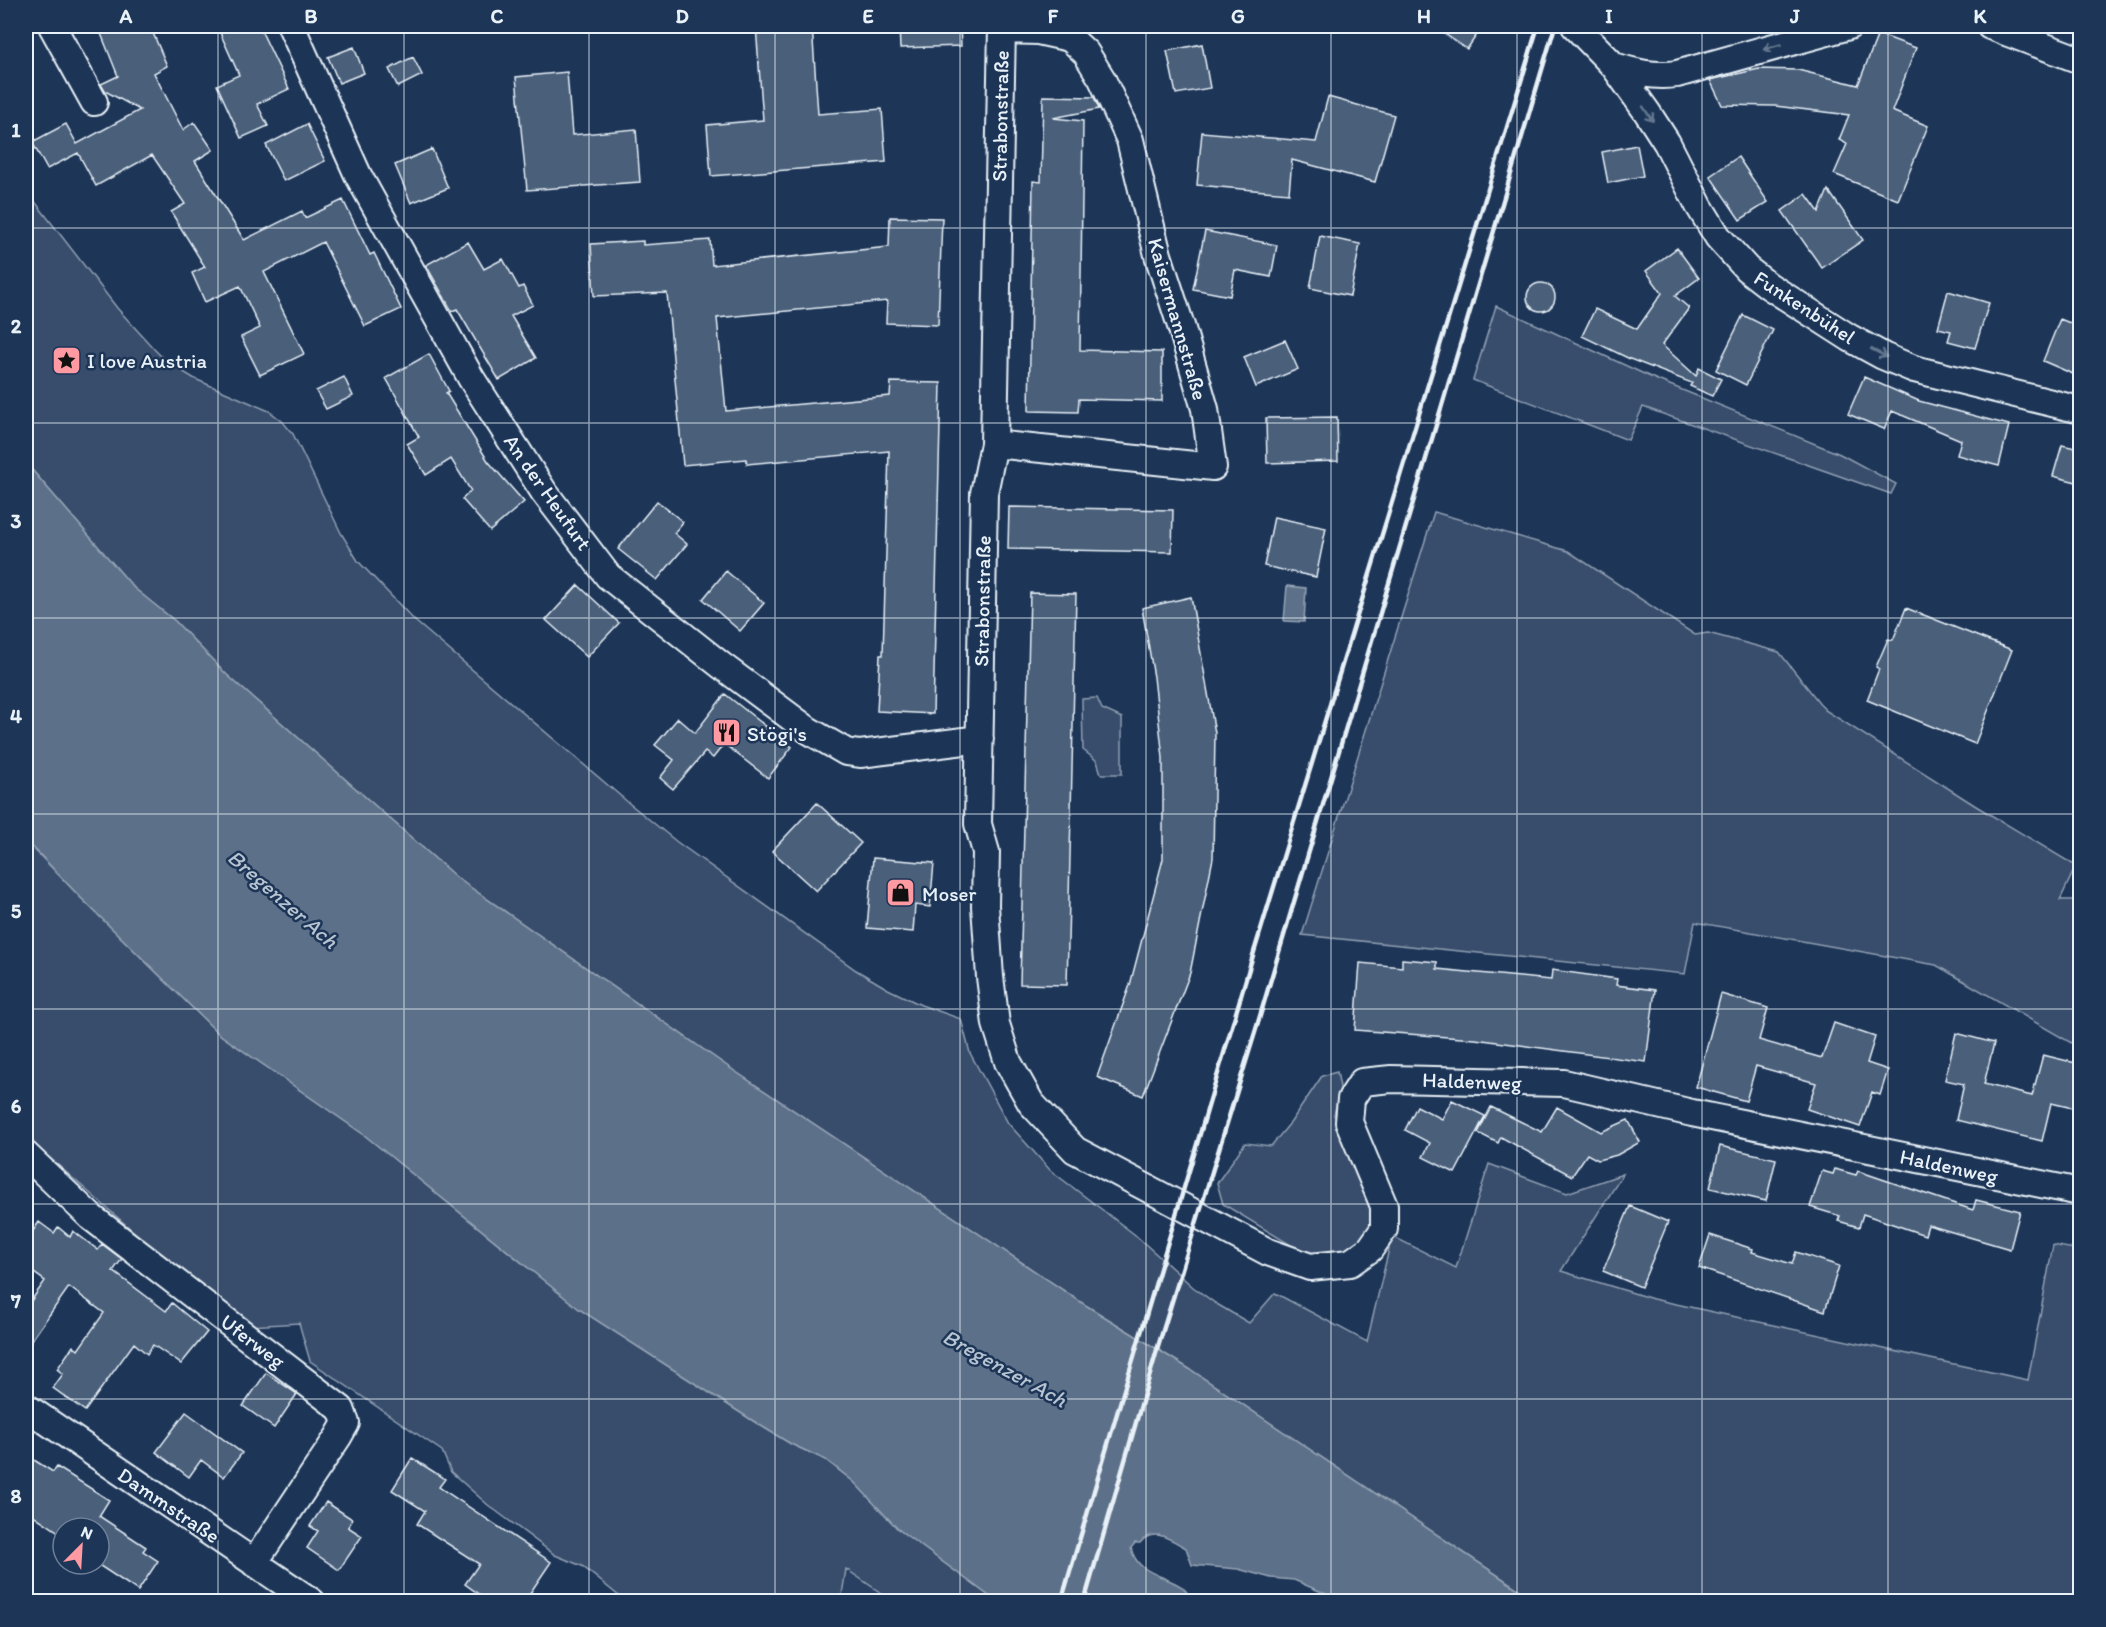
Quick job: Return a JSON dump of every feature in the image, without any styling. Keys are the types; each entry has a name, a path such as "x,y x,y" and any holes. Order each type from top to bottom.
{"street":[{"path":"52,26 94,102"},
{"name":"An der Heufurt","path":"291,26 358,175 471,378 544,492 608,576 808,730 846,752 860,754 980,739"},
{"path":"1614,66 1636,74 1659,76 1677,74 1849,26"},
{"path":"1990,26 2080,60"},
{"name":"Strabonstraße","path":"1002,28 994,444 984,493 978,824 986,852 985,906 996,1024 1008,1062 1031,1103 1075,1150"},
{"name":"Kaisermannstraße","path":"994,444 1213,467 1204,409 1182,329 1158,255 1130,140 1102,79 1086,53 1070,38 1038,31 1002,28"},
{"name":"Funkenbühel","path":"1583,34 1614,66 1667,143 1708,222 1747,269 1769,286 1850,338 1914,369 2080,410"},
{"name":"Haldenweg","path":"1075,1150 1268,1252 1310,1267 1350,1263 1370,1249 1384,1229 1384,1206 1349,1122 1351,1099 1362,1082 1391,1079 1564,1083 1692,1113 2080,1192"},
{"name":"Uferweg","path":"26,1155 91,1217 341,1410 346,1423 254,1563"},
{"name":"Dammstraße","path":"26,1407 312,1602"}],"shaded area":[{"path":"26,190 117,308 167,362 195,379 269,411 282,421 293,434 341,533 358,561 415,621 677,842 856,970 921,1005 961,1019 970,1053 1008,1123 1050,1170 1134,1234 1193,1287 1249,1323 1275,1293 1367,1342 1392,1236 1456,1268 1489,1164 1567,1193 1623,1174 1561,1271 1653,1299 2028,1380 2053,1245 2080,1250 2080,1601 1536,1601 1191,1370 1087,1306 730,1068 457,878 226,674 175,621 134,588 26,463"},
{"path":"1496,306 1655,379 1840,454 1896,484 1891,494 1643,407 1628,440 1473,380"},
{"path":"1434,512 1568,551 1695,635 1708,633 1779,652 1825,710 1976,806 2076,866 2060,900 2080,900 2080,1048 1936,965 1695,922 1685,974 1302,935"},
{"path":"1097,698 1102,709 1122,718 1122,774 1101,774 1097,761 1083,750 1082,699"},
{"path":"26,841 219,1034 363,1134 579,1309 758,1424 791,1444 826,1460 854,1482 898,1529 996,1601 893,1601 846,1569 841,1601 625,1601 582,1566 555,1555 488,1505 451,1472 442,1451 310,1361 299,1323 249,1326 149,1245 26,1137"},
{"path":"1337,1072 1340,1087 1334,1115 1362,1177 1374,1211 1372,1227 1362,1243 1338,1253 1309,1256 1223,1204 1217,1183 1245,1143 1271,1146 1291,1122 1322,1076"},
{"path":"846,1569 893,1601 841,1602"}],"water":[{"name":"Bregenzer Ach","path":"26,463 134,588 175,621 226,674 457,878 730,1068 1087,1306 1191,1370 1536,1601 1333,1601 1326,1594 1294,1580 1271,1578 1238,1569 1192,1565 1186,1548 1168,1538 1151,1535 1140,1543 1135,1543 1131,1548 1134,1557 1144,1568 1182,1587 1194,1601 996,1601 898,1529 854,1482 826,1460 791,1444 758,1424 579,1309 363,1134 219,1034 80,897 26,840"},
{"path":"1287,586 1306,588 1304,622 1284,621"}],"building":[{"path":"98,26 150,26 167,66 154,73 183,130 194,122 213,150 195,161 244,240 302,211 305,218 343,200 370,255 374,253 401,309 365,326 323,242 264,272 304,354 260,375 241,337 260,328 240,286 205,302 192,273 205,267 171,212 185,204 152,155 96,186 78,153 47,169 32,142 66,124 77,144 140,110 105,91 101,84 118,76"},
{"path":"217,26 259,26 289,89 257,104 268,126 241,138 217,85 239,75"},
{"path":"756,26 812,26 818,114 882,109 886,162 711,176 707,125 763,120"},
{"path":"899,26 960,26 961,46 900,48"},
{"path":"1433,26 1483,26 1467,49"},
{"path":"1878,34 1916,48 1892,111 1928,126 1898,200 1834,174 1847,144 1839,140 1849,115 1775,106 1722,105 1710,80 1759,69 1798,70 1858,85"},
{"path":"1202,44 1210,88 1176,94 1167,51"},
{"path":"354,47 364,73 339,83 328,57"},
{"path":"413,57 422,75 398,87 389,69"},
{"path":"567,72 572,135 636,129 640,182 527,190 516,77"},
{"path":"1043,96 1094,97 1099,109 1053,118 1083,121 1080,350 1162,352 1162,401 1079,399 1078,412 1029,411 1033,181 1041,182"},
{"path":"1328,97 1394,115 1375,182 1292,160 1289,193 1197,185 1202,132 1316,142"},
{"path":"307,124 325,161 284,181 266,145"},
{"path":"1637,145 1643,176 1608,183 1602,152"},
{"path":"432,149 448,188 411,203 395,165"},
{"path":"1738,157 1768,202 1740,220 1710,176"},
{"path":"1828,190 1863,240 1822,268 1782,211 1806,194 1819,212"},
{"path":"890,217 942,218 938,325 886,323 887,301 717,318 726,411 890,396 891,382 941,383 933,714 877,711 880,655 883,655 889,451 747,464 746,459 683,465 667,293 594,296 591,244 643,241 643,245 710,240 712,265 889,247"},
{"path":"1205,231 1277,245 1271,277 1235,270 1230,296 1193,289"},
{"path":"1320,236 1360,244 1350,296 1310,288"},
{"path":"468,242 484,269 503,259 519,288 523,286 533,305 511,316 536,358 499,380 457,309 452,311 426,265"},
{"path":"1677,248 1699,278 1675,296 1689,308 1662,345 1696,376 1699,368 1721,379 1712,396 1690,386 1692,383 1630,359 1582,336 1595,309 1637,329 1662,293 1646,271"},
{"path":"1541,283 1551,287 1555,297 1551,307 1541,311 1531,307 1527,297 1531,287"},
{"path":"1948,291 1989,303 1975,348 1948,341 1951,331 1938,328"},
{"path":"1743,315 1773,330 1746,385 1716,370"},
{"path":"2060,319 2080,327 2080,377 2043,361"},
{"path":"1285,340 1298,369 1256,387 1244,357"},
{"path":"429,354 449,391 446,393 488,461 524,502 490,531 462,499 471,491 451,459 426,475 407,444 419,437 386,378"},
{"path":"344,377 353,396 326,409 316,391"},
{"path":"1864,377 1919,401 2009,425 1999,466 1957,455 1961,440 1892,411 1884,429 1848,414"},
{"path":"1337,417 1338,461 1267,463 1266,418"},
{"path":"2062,445 2080,449 2080,483 2053,476"},
{"path":"657,501 683,522 674,533 687,544 657,580 618,549"},
{"path":"1009,507 1173,510 1172,552 1008,549"},
{"path":"1274,517 1326,528 1316,577 1264,566"},
{"path":"726,571 764,603 740,631 703,599"},
{"path":"578,585 619,623 587,657 546,620"},
{"path":"1030,593 1076,594 1067,985 1020,984"},
{"path":"1191,597 1215,733 1213,858 1190,973 1143,1096 1097,1077 1130,985 1163,859 1163,758 1154,677 1142,608"},
{"path":"1906,608 2012,650 1975,744 1867,700 1879,669 1876,667 1888,639 1893,640"},
{"path":"725,694 792,747 768,778 724,744 713,758 705,752 673,789 660,778 674,760 655,745 678,718 695,733"},
{"path":"817,803 861,843 816,891 772,851"},
{"name":"Moser","path":"873,858 934,863 930,907 915,905 913,932 867,928"},
{"path":"1402,959 1437,962 1437,969 1551,980 1552,970 1617,979 1616,985 1655,990 1646,1062 1475,1039 1355,1030 1360,963 1402,967"},
{"path":"1721,994 1768,1008 1759,1040 1822,1058 1834,1023 1875,1037 1867,1063 1888,1070 1880,1095 1872,1092 1860,1127 1807,1109 1816,1083 1756,1066 1746,1101 1696,1087"},
{"path":"1956,1033 1994,1043 1984,1084 2032,1096 2043,1055 2080,1064 2080,1096 2077,1109 2051,1103 2042,1141 1956,1120 1964,1084 1945,1080"},
{"path":"1452,1100 1485,1116 1455,1173 1423,1157 1430,1143 1405,1130 1417,1106 1442,1119"},
{"path":"1491,1107 1542,1132 1557,1107 1601,1132 1628,1120 1640,1142 1617,1155 1598,1160 1587,1154 1572,1176 1501,1137 1498,1143 1478,1133"},
{"path":"1720,1146 1776,1159 1766,1201 1710,1188"},
{"path":"1835,1169 1856,1175 1858,1171 1973,1210 1976,1200 2020,1211 2010,1249 1928,1225 1925,1235 1863,1214 1859,1227 1838,1221 1840,1216 1810,1207 1822,1171 1833,1174"},
{"path":"1630,1206 1668,1222 1641,1287 1603,1271"},
{"path":"39,1222 54,1233 58,1227 70,1237 73,1231 98,1250 102,1244 122,1259 113,1271 166,1311 172,1303 207,1332 181,1364 153,1345 147,1354 134,1343 85,1411 53,1388 63,1374 57,1369 73,1346 78,1350 104,1313 69,1287 26,1348 26,1308 45,1281 26,1267 26,1241"},
{"path":"1710,1235 1753,1249 1752,1252 1792,1264 1796,1252 1839,1266 1825,1311 1699,1268"},
{"path":"266,1373 297,1394 274,1428 243,1406"},
{"path":"186,1412 242,1453 224,1477 201,1460 189,1477 156,1452"},
{"path":"26,1455 53,1472 57,1467 109,1500 99,1516 51,1516 51,1527 26,1510"},
{"path":"412,1458 445,1479 439,1487 551,1562 524,1602 490,1602 465,1584 479,1564 417,1524 425,1511 392,1490"},
{"path":"326,1502 352,1519 348,1527 362,1536 339,1570 307,1548 318,1531 310,1526"},
{"path":"111,1524 146,1547 143,1551 158,1561 138,1591 111,1573"}],"railway":[{"path":"1061,1602 1254,952 1538,26"},
{"path":"1084,1602 1157,1350 1257,1026 1555,26"}],"place":[{"name":"I love Austria","path":"66,360"},
{"name":"Stögi's","path":"726,733"},
{"name":"Moser","path":"901,893"}]}
